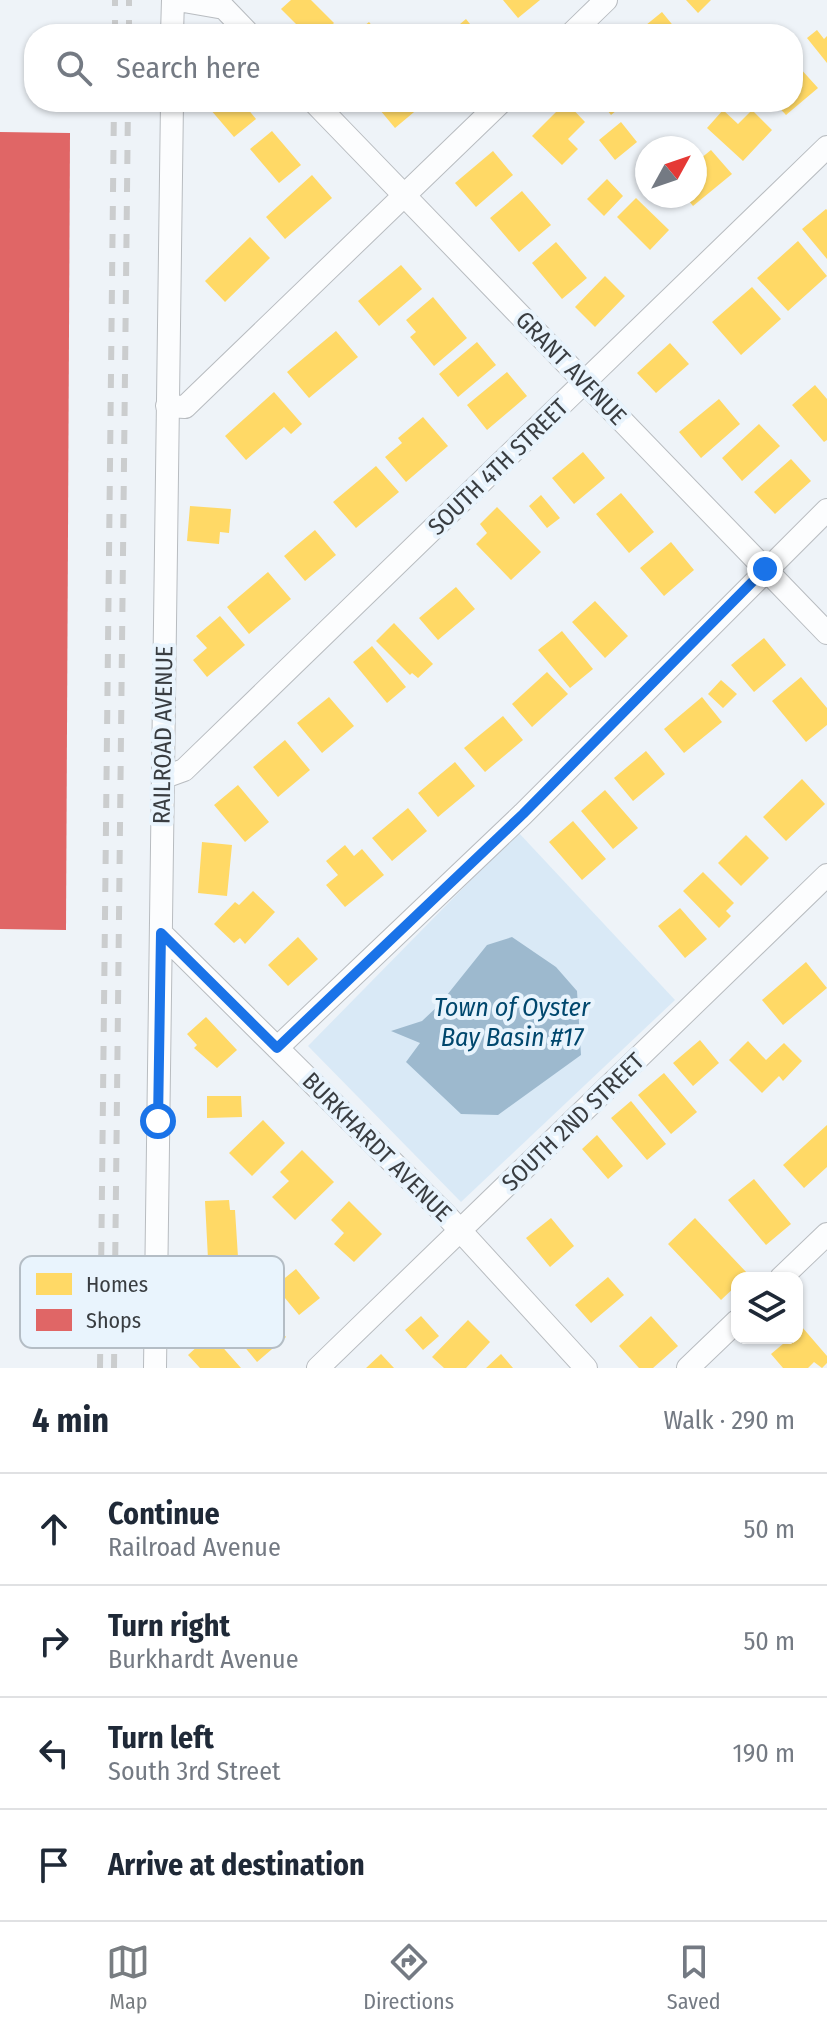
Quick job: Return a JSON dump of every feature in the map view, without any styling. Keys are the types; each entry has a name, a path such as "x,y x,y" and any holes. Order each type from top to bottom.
{"street":[{"path":"173,24 176,0 228,4 242,24"},
{"path":"581,24 606,0"},
{"name":"RAILROAD AVENUE","path":"157,1256 172,112"},
{"name":"GRANT AVENUE","path":"324,112 827,633"},
{"path":"167,406 185,407 491,112"},
{"name":"SOUTH 4TH STREET","path":"162,778 184,770 827,147"},
{"path":"277,1048 523,814 827,510"},
{"name":"SOUTH 2ND STREET","path":"318,1368 827,875"},
{"name":"BURKHARDT AVENUE","path":"161,933 461,1231 586,1368"},
{"path":"787,1272 827,1234"},
{"path":"688,1368 731,1327"},
{"name":"RAILROAD AVENUE","path":"155,1348 155,1368"}],"shaded area":[{"path":"518,832 675,1000 461,1202 308,1046"}],"water":[{"name":"Town of Oyster Bay Basin #17","path":"512,937 556,967 577,991 581,1055 498,1115 461,1114 406,1062 420,1043 391,1031 422,1021 439,1005 487,945"}],"building: Homes":[{"path":"291,0 311,0 334,23 296,24 281,9"},
{"path":"503,0 540,0 518,18"},
{"path":"686,0 711,0 698,13"},
{"path":"662,12 672,24 647,24"},
{"path":"817,30 824,39 827,36 827,63 807,38"},
{"path":"803,71 818,88 803,101"},
{"path":"213,112 250,112 256,119 234,137"},
{"path":"382,112 414,112 395,128"},
{"path":"556,112 576,112 585,122 568,139 578,149 562,165 532,136"},
{"path":"721,112 738,124 754,112 772,130 743,161 707,128"},
{"path":"621,122 635,144 615,160 599,140"},
{"path":"272,131 301,165 279,183 250,149"},
{"path":"711,150 732,174 707,195 707,153"},
{"path":"493,151 513,175 476,207 455,183"},
{"path":"312,175 332,198 285,239 266,217"},
{"path":"607,179 623,196 604,216 587,199"},
{"path":"522,191 551,225 519,252 490,218"},
{"path":"635,199 635,208 646,208 669,230 650,250 617,217"},
{"path":"827,210 827,259 802,229"},
{"path":"250,237 270,258 225,302 205,281"},
{"path":"798,241 827,276 788,311 757,278"},
{"path":"556,242 587,278 562,299 532,263"},
{"path":"401,265 422,289 379,326 358,301"},
{"path":"605,276 625,296 595,327 575,307"},
{"path":"752,287 781,319 741,355 712,322"},
{"path":"433,297 467,338 434,366 410,337 416,332 406,320"},
{"path":"336,331 358,357 309,398 287,372"},
{"path":"477,342 496,365 458,397 439,374"},
{"path":"670,343 689,364 656,393 637,373"},
{"path":"507,372 527,396 487,430 467,405"},
{"path":"815,385 827,399 827,440 824,442 792,405"},
{"path":"274,392 302,424 291,434 284,427 246,460 225,436"},
{"path":"719,399 740,424 701,458 679,432"},
{"path":"423,417 448,446 406,482 385,457 402,443 398,438"},
{"path":"759,424 780,446 742,481 722,458"},
{"path":"583,452 605,478 574,504 552,478"},
{"path":"791,459 811,481 775,514 754,492"},
{"path":"376,466 399,492 356,528 333,502"},
{"path":"621,493 654,532 629,553 596,514"},
{"path":"541,495 560,518 547,528 529,506"},
{"path":"190,506 231,509 229,533 220,532 219,544 187,541"},
{"path":"497,507 541,552 511,580 476,544 487,533 480,524"},
{"path":"315,530 336,555 305,581 284,556"},
{"path":"671,542 694,570 664,596 640,568"},
{"path":"268,572 291,599 249,634 227,607"},
{"path":"456,587 475,609 438,640 419,618"},
{"path":"595,601 628,636 605,658 572,622"},
{"path":"220,616 245,645 207,677 193,660 207,648 196,636"},
{"path":"394,623 433,664 418,678 412,673 410,675 376,641"},
{"path":"562,631 593,669 570,688 538,650"},
{"path":"764,638 786,665 754,692 731,665"},
{"path":"372,646 406,687 387,703 353,662"},
{"path":"547,672 568,694 532,727 512,704"},
{"path":"801,677 827,708 827,725 806,742 772,701"},
{"path":"721,680 737,694 723,708 708,694"},
{"path":"329,697 354,726 322,753 297,723"},
{"path":"702,697 722,722 684,753 664,729"},
{"path":"503,716 523,740 485,772 464,748"},
{"path":"285,740 310,770 278,797 253,767"},
{"path":"646,751 665,774 633,801 614,778"},
{"path":"455,762 475,786 438,817 418,793"},
{"path":"802,779 825,804 786,841 763,817"},
{"path":"238,785 269,822 245,842 214,805"},
{"path":"605,790 638,828 613,849 581,811"},
{"path":"408,808 427,831 392,861 372,838"},
{"path":"573,821 606,859 582,880 549,842"},
{"path":"746,835 769,858 741,886 718,863"},
{"path":"202,842 232,845 227,896 198,893"},
{"path":"345,845 354,856 362,849 384,875 345,907 326,885 338,875 326,861"},
{"path":"703,872 734,903 726,911 731,916 719,928 683,891"},
{"path":"253,891 275,912 245,944 240,938 234,943 214,924 235,902 239,905"},
{"path":"680,908 707,939 685,958 658,926"},
{"path":"298,937 318,959 288,986 268,965"},
{"path":"806,962 827,988 783,1025 762,1000"},
{"path":"206,1017 237,1050 217,1068 194,1048 197,1045 187,1034"},
{"path":"700,1040 719,1063 693,1086 673,1063"},
{"path":"748,1041 766,1060 784,1043 802,1061 783,1081 779,1076 762,1093 729,1060"},
{"path":"664,1073 697,1112 671,1134 638,1095"},
{"path":"207,1096 241,1096 242,1117 207,1118"},
{"path":"631,1101 666,1144 647,1160 611,1118"},
{"path":"263,1120 285,1143 252,1176 229,1153"},
{"path":"827,1125 827,1167 804,1188 783,1165"},
{"path":"597,1135 623,1166 608,1179 582,1149"},
{"path":"302,1150 334,1182 295,1220 272,1197 289,1181 280,1172"},
{"path":"754,1179 791,1224 766,1245 728,1200"},
{"path":"229,1200 230,1210 235,1210 238,1256 208,1256 205,1201"},
{"path":"349,1201 382,1234 354,1262 334,1244 344,1233 331,1220"},
{"path":"551,1218 574,1246 550,1267 526,1238"},
{"path":"695,1218 746,1272 731,1272 731,1291 721,1300 668,1244"},
{"path":"296,1269 320,1298 299,1315 284,1297 284,1279"},
{"path":"608,1277 624,1295 591,1323 575,1305"},
{"path":"421,1316 439,1336 423,1350 405,1330"},
{"path":"651,1316 678,1346 653,1368 639,1368 619,1346"},
{"path":"468,1320 490,1342 466,1368 444,1368 432,1357"},
{"path":"803,1328 827,1356 827,1363 822,1368 814,1362 808,1368 783,1368 771,1354 783,1344 803,1344"},
{"path":"196,1348 223,1348 241,1368 200,1368 188,1355"},
{"path":"245,1348 273,1348 257,1362"},
{"path":"381,1354 394,1368 366,1368"},
{"path":"501,1354 513,1368 486,1368"}],"building: Shops":[{"path":"0,132 70,133 66,930 0,929"}],"railway":[{"path":"115,0 115,24"},
{"path":"129,0 129,24"},
{"path":"101,1256 114,112"},
{"path":"115,1256 128,112"},
{"path":"100,1348 100,1368"},
{"path":"114,1348 114,1368"}],"route":[{"path":"158,1121 161,933 277,1048 523,814 765,569"}]}
